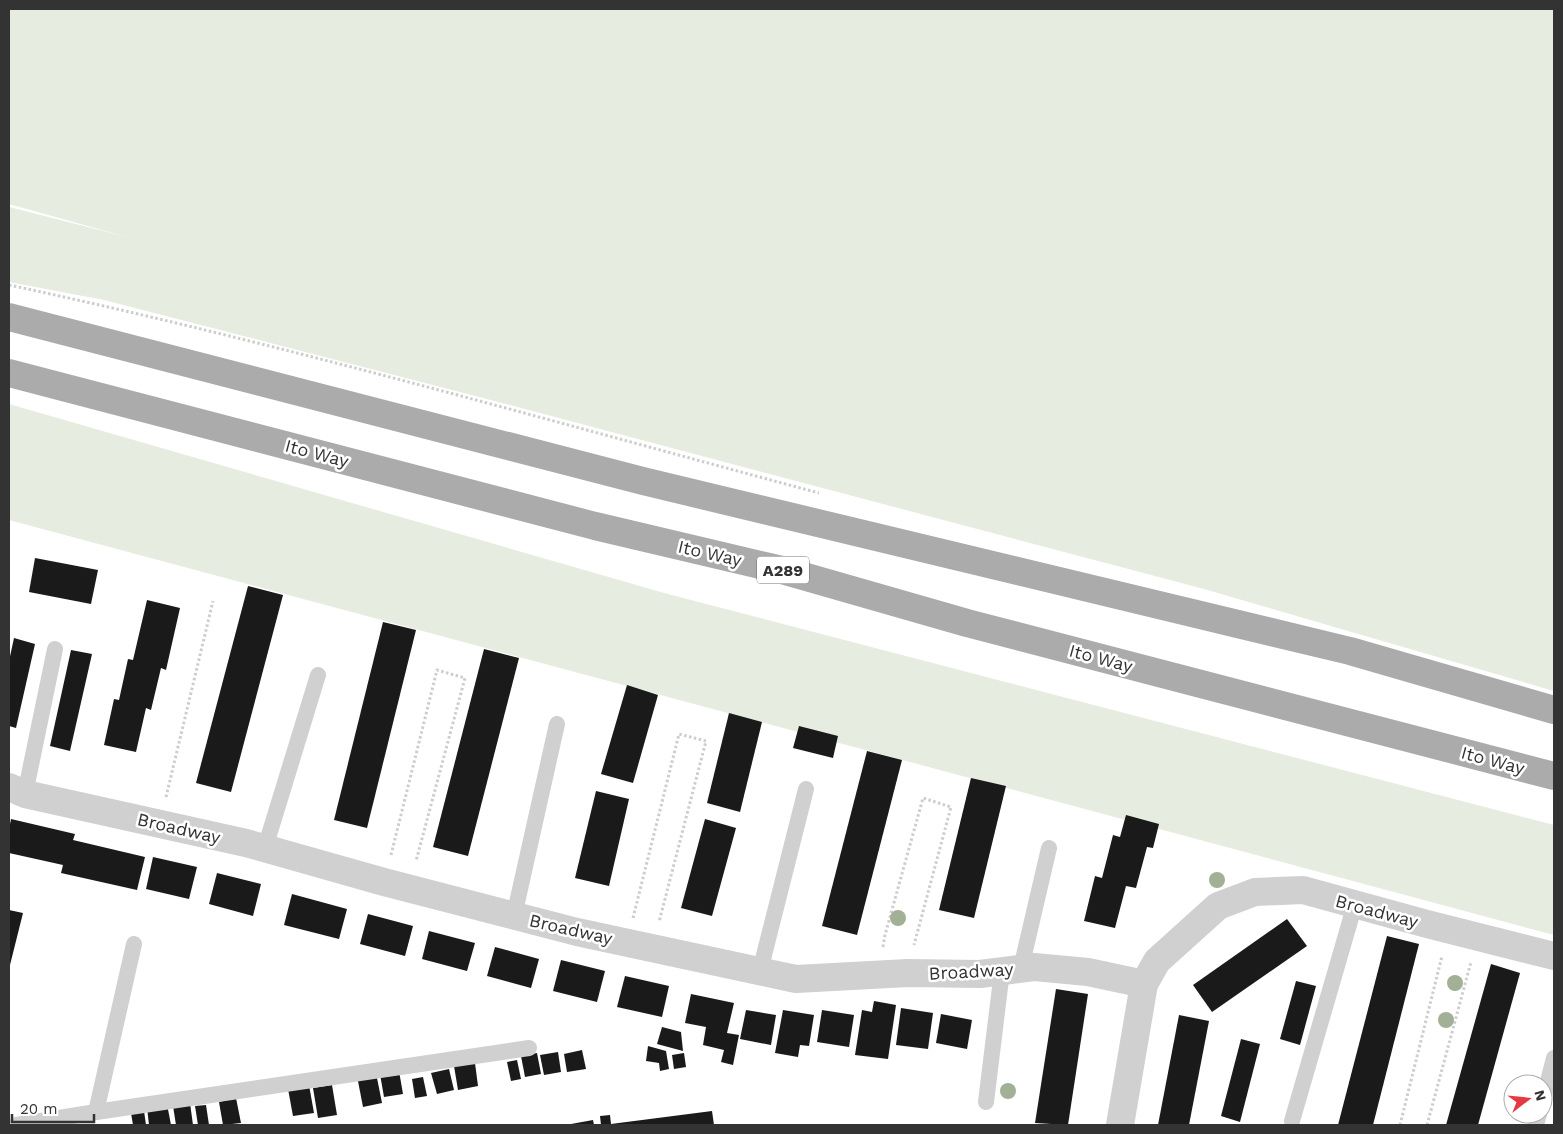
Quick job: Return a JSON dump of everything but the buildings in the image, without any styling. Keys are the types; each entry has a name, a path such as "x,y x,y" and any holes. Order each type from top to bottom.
{"main road":[{"path":"9,317 643,481 1350,651 1554,710"},
{"name":"Ito Way","path":"9,372 595,526 782,570 967,623 1554,776"}],"street":[{"name":"Broadway","path":"17,790 265,848 577,932 796,979 914,973 980,974 1011,970 1064,969 1144,984"},
{"name":"Broadway","path":"1120,1125 1144,984 1157,960 1218,906 1255,892 1303,890 1449,930 1554,956"}],"lane":[{"path":"17,790 54,649"},
{"path":"265,848 318,675"},
{"path":"514,916 557,724"},
{"path":"760,971 806,789"},
{"path":"986,1102 1011,970 1049,848"},
{"path":"1292,1120 1355,904"},
{"path":"96,1112 134,944"},
{"path":"16,1125 530,1048"},
{"path":"1550,1074 1554,1058"}],"path":[{"path":"9,285 140,314 400,380 829,495"},
{"path":"159,824 213,601"},
{"path":"437,670 464,678 397,885 437,670"},
{"path":"626,942 679,734 706,741 653,947"},
{"path":"879,975 885,935 923,798 951,807 914,945 914,973"},
{"path":"1400,1125 1449,930"},
{"path":"1427,1125 1478,937"}],"shaded area":[{"path":"9,9 1554,9 1554,691 1204,589 483,398 104,300 9,282 9,207 127,237 9,204"},
{"path":"9,404 664,593 1554,825 1554,935 9,520"}]}
